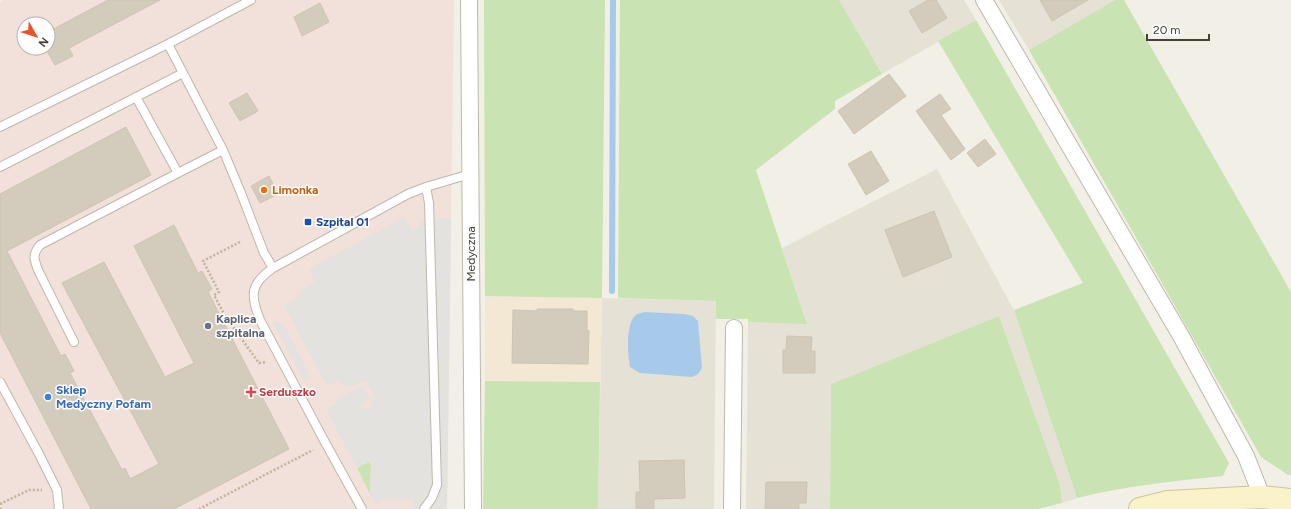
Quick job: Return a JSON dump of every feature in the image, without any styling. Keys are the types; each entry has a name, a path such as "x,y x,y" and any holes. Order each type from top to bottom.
{"street":[{"name":"Medyczna","path":"469,0 473,509"},
{"path":"984,0 1181,336 1246,456 1262,497"},
{"path":"732,509 734,328"},
{"path":"1140,509 1168,502 1262,497 1291,500"}],"lane":[{"path":"0,127 168,44 250,0"},
{"path":"168,44 223,150 262,248 273,268"},
{"path":"0,167 183,73"},
{"path":"136,96 178,173"},
{"path":"74,342 38,270 34,258 35,250 40,245 223,150"},
{"path":"362,509 260,320 255,308 253,295 256,284 262,275 273,268 408,194 470,174"},
{"path":"424,509 432,498 437,485 429,203 426,187"},
{"path":"0,382 57,490 59,509"}],"path":[{"path":"240,242 203,261 219,292 214,295 225,316 259,363 267,362"},
{"path":"200,509 314,449"},
{"path":"0,504 30,490 57,490"}],"shaded area":[{"path":"3,0 454,0 447,509 0,509 0,2"},
{"path":"839,0 964,0 976,20 882,74"},
{"path":"999,0 1115,0 1029,50"},
{"path":"937,169 1014,310 1077,498 1062,503 1060,485 999,316 831,384 830,509 746,509 748,322 807,323 782,248"},
{"path":"404,217 413,230 418,228 420,222 438,219 451,219 447,509 410,509 414,506 414,500 385,499 376,504 370,494 371,465 369,462 357,468 326,409 337,404 336,399 363,386 370,399 359,407 364,409 370,408 374,397 370,386 363,381 351,386 343,385 338,381 327,386 284,305 297,298 297,294 315,282 309,269"},
{"path":"485,296 602,298 600,382 485,381"},
{"path":"602,298 716,301 714,509 598,509"},
{"path":"272,321 284,325 309,374 306,384"}],"green space":[{"path":"484,0 605,0 602,298 485,296"},
{"path":"620,0 839,0 882,74 835,101 835,109 756,170 807,324 748,322 748,319 716,319 716,301 618,298"},
{"path":"1115,0 1124,0 1291,292 1291,475 1288,475 1261,457 1029,50"},
{"path":"976,20 1229,463 1223,476 1131,487 1077,498 1014,310 1083,283 938,41"},
{"path":"999,316 1060,485 1062,503 1038,509 830,509 831,384"},
{"path":"485,381 600,382 598,509 483,509"},
{"path":"369,462 371,465 370,494 357,468"}],"water":[{"path":"645,312 684,314 693,316 698,321 702,368 698,374 692,377 640,373 630,367 628,340 630,325 636,315"}],"building":[{"path":"108,0 160,0 69,48 73,56 55,65 50,56 56,56 56,28"},
{"path":"928,0 936,0 947,18 922,33 909,11"},
{"path":"1040,0 1088,0 1052,21"},
{"path":"320,3 329,22 302,36 294,17"},
{"path":"889,74 906,96 854,134 838,111"},
{"path":"247,93 258,111 240,121 229,103"},
{"path":"940,94 951,109 941,115 965,149 951,160 916,111"},
{"path":"126,127 151,175 7,251 61,356 65,354 74,371 70,373 122,470 125,468 130,479 159,464 62,283 104,262 165,377 194,363 134,246 174,225 198,273 202,271 212,289 208,292 289,449 174,509 91,509 0,333 0,194"},
{"path":"985,139 996,154 978,167 967,153"},
{"path":"871,151 889,181 866,195 848,164"},
{"name":"Limonka","path":"269,176 278,194 260,203 251,186"},
{"path":"934,211 952,257 903,277 885,230"},
{"path":"537,309 573,309 573,311 587,311 587,330 589,331 588,364 512,363 513,310 537,311"},
{"path":"787,336 812,337 811,351 815,351 815,373 783,373 783,350 786,350"},
{"path":"684,460 685,498 654,499 654,509 636,509 636,492 640,492 639,461"},
{"path":"766,482 807,482 806,503 799,503 799,509 765,509"}],"waterway":[{"path":"612,291 613,0"}],"place":[{"name":"Limonka","path":"264,190"},
{"name":"Szpital 01","path":"308,222"},
{"name":"Kaplica szpitalna","path":"208,326"},
{"name":"Serduszko","path":"251,392"},
{"name":"Sklep Medyczny Pofam","path":"48,397"}]}
